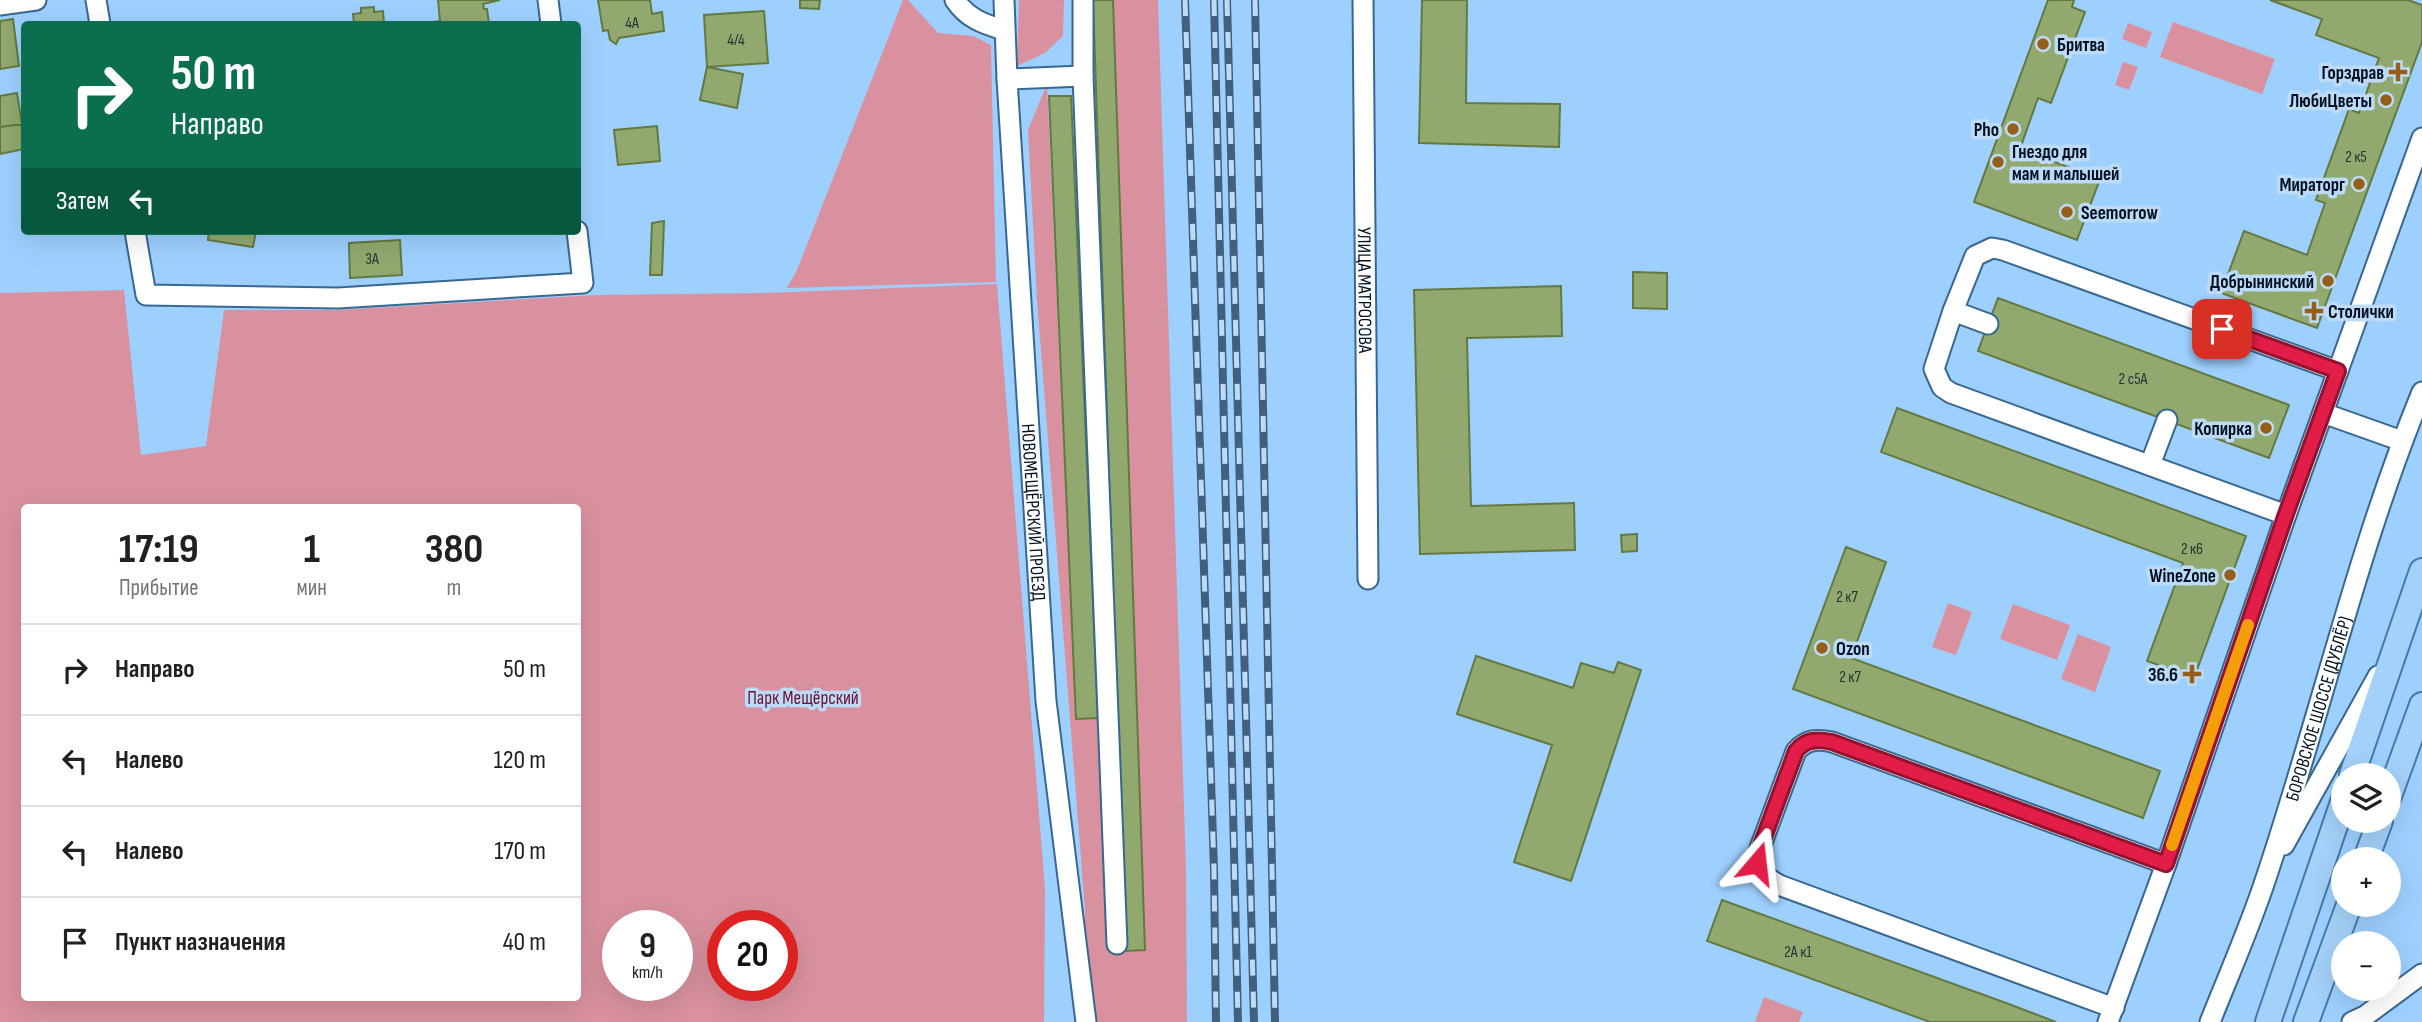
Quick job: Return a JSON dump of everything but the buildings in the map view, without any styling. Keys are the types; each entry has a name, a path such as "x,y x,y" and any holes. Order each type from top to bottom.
{"main road":[{"path":"2356,763 2422,571"},
{"path":"2401,763 2422,705"},
{"path":"2268,1022 2332,833"},
{"path":"2306,1022 2345,917"}],"street":[{"path":"0,5 36,0"},
{"path":"96,0 100,21"},
{"path":"548,0 551,21"},
{"path":"955,0 962,11 981,23 1004,30"},
{"name":"НОВОМЕЩЁРСКИЙ ПРОЕЗД","path":"1004,0 1046,701 1086,1022"},
{"path":"1083,0 1083,76 1117,944"},
{"name":"УЛИЦА МАТРОСОВА","path":"1363,0 1368,579"},
{"path":"1007,79 1083,76"},
{"path":"2166,864 1845,746 1819,739 1805,743 1796,751 1757,857 1759,869 1764,876 1779,885 2111,1015 2166,864 2286,514 2422,138"},
{"path":"136,235 146,295 338,298 583,283 577,235"},
{"path":"2286,514 1951,393 1942,387 1934,369 1936,358 1975,256 1992,248 2338,371"},
{"path":"1953,312 1988,324"},
{"name":"БОРОВСКОЕ ШОССЕ (ДУБЛЁР)","path":"2210,1022 2265,879 2354,587 2402,442 2422,392"},
{"path":"2323,413 2402,442"},
{"path":"2150,465 2167,420"},
{"path":"2265,879 2400,635"},
{"path":"2352,1022 2365,1016 2422,974"}],"green space":[{"path":"903,0 908,0 938,33 973,36 991,45 996,282 787,288 797,270"},
{"path":"1019,0 1064,0 1063,36 1045,53 1017,66"},
{"path":"1113,0 1158,0 1186,869 1187,1022 1083,1022 1085,910 1037,300 1028,130 1047,84 1076,718 1098,718 1112,951 1145,950"},
{"path":"2173,22 2275,59 2262,94 2160,57"},
{"path":"2128,23 2152,32 2146,48 2122,39"},
{"path":"2123,62 2138,67 2129,90 2115,85"},
{"name":"Парк Мещёрский","path":"997,284 1045,889 1044,1022 0,1022 0,293 124,290 141,455 206,446 224,310 336,310 596,295 764,293"},
{"path":"1948,603 1972,612 1956,655 1932,647"},
{"path":"2013,604 2070,625 2057,660 2000,639"},
{"path":"2078,634 2111,647 2095,692 2061,679"},
{"path":"1764,997 1803,1012 1799,1022 1755,1022"}],"railway":[{"path":"1185,0 1214,869 1216,1022"},
{"path":"1214,0 1238,1022"},
{"path":"1227,0 1254,1022"},
{"path":"1255,0 1275,1022"}],"slow traffic":[{"path":"2172,845 2248,625"}],"place":[{"name":"Бритва","path":"2043,44"},
{"name":"Горздрав","path":"2398,72"},
{"name":"ЛюбиЦветы","path":"2386,100"},
{"name":"Pho","path":"2013,129"},
{"name":"Гнездо для мам и малышей","path":"1998,162"},
{"name":"Мираторг","path":"2359,184"},
{"name":"Seemorrow","path":"2067,212"},
{"name":"Добрынинский","path":"2328,281"},
{"name":"Столички","path":"2314,311"},
{"name":"Копирка","path":"2266,428"},
{"name":"WineZone","path":"2230,575"},
{"name":"Ozon","path":"1822,648"},
{"name":"36.6","path":"2192,674"}],"route":[{"path":"1757,863 1796,751 1805,743 1819,739 2166,864 2338,371 2222,329"}]}
